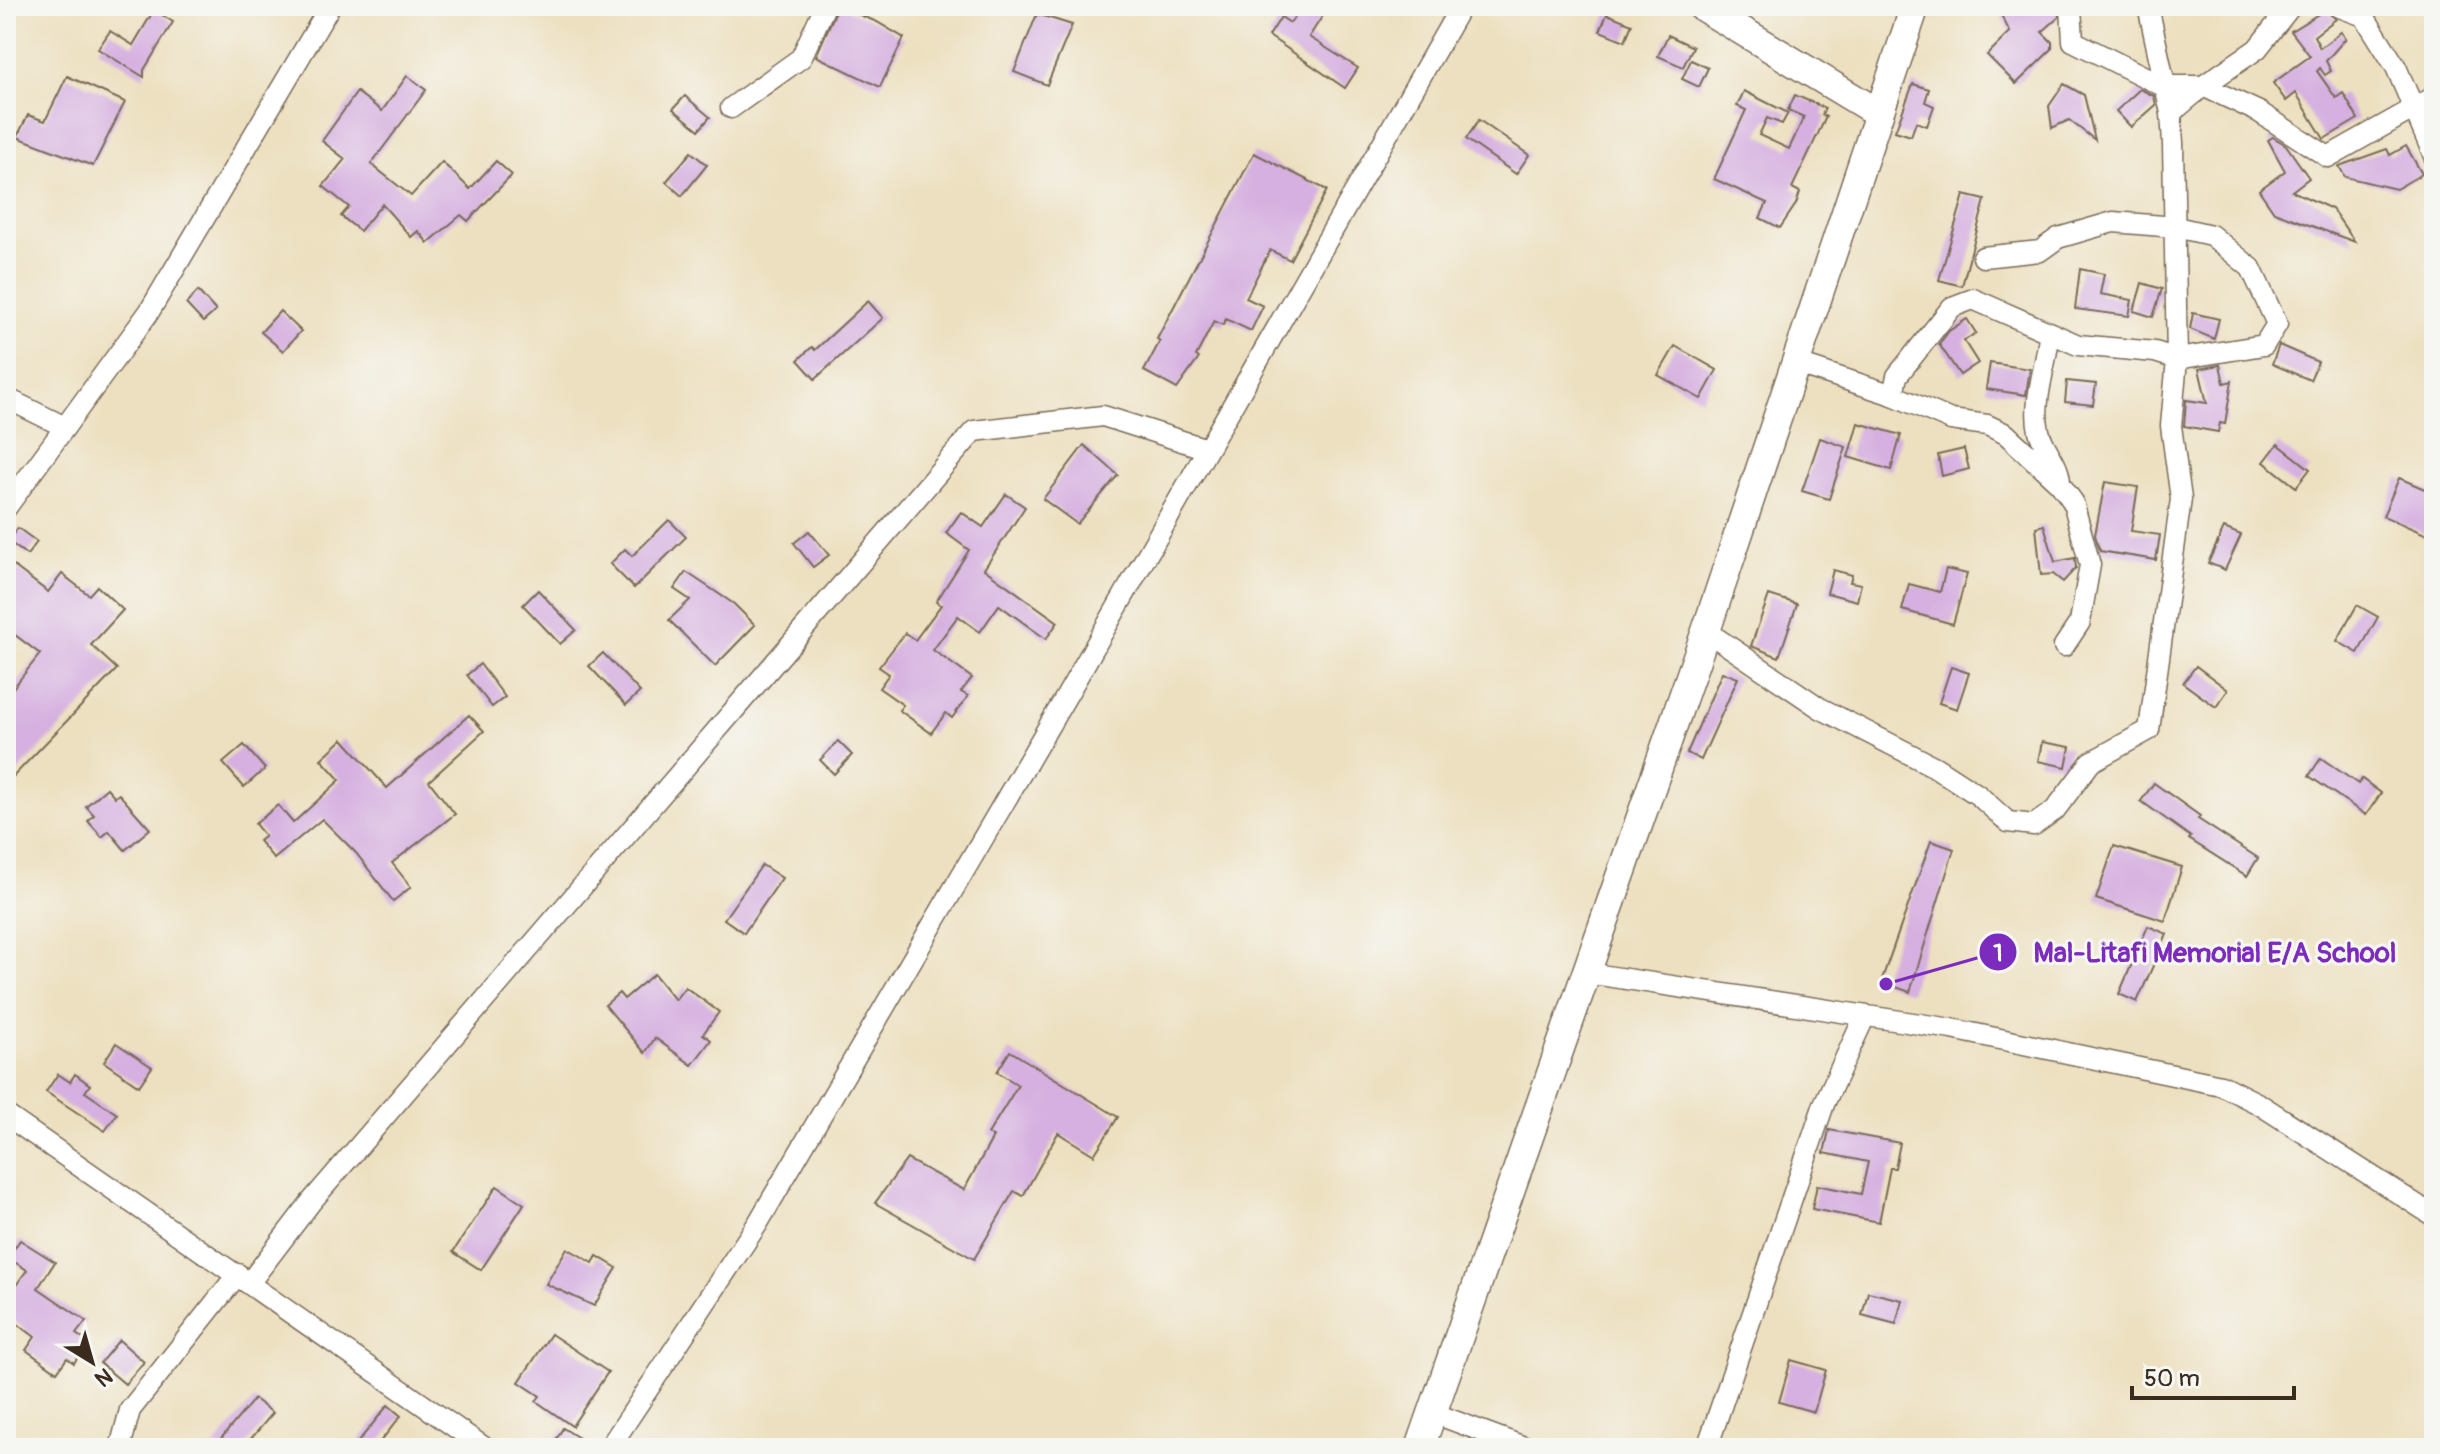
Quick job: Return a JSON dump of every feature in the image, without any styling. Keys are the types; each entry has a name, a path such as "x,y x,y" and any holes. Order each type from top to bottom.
{"main road":[{"path":"1701,6 1878,113"},
{"path":"1420,1448 1706,631 1915,6"}],"street":[{"path":"6,508 149,312 330,6"},
{"path":"731,108 801,58 825,6"},
{"path":"609,1448 758,1223 1461,6"},
{"path":"2071,6 2073,41 2163,86 2203,86 2259,112 2328,157 2434,97"},
{"path":"1706,631 1830,714 1946,774 1978,795 2008,822 2034,825 2055,810 2091,762 2149,730 2181,499 2171,426 2177,359 2171,113 2148,6"},
{"path":"2171,113 2203,86 2257,49 2291,6"},
{"path":"2337,6 2364,16 2396,67 2434,156"},
{"path":"1893,395 1897,376 1952,307 1973,299 2015,314 2049,335 2078,345 2155,352 2177,359 2264,345 2277,324 2251,268 2211,235 2176,227 2113,222 2058,238 2040,251 1983,257"},
{"path":"2049,335 2040,396 2039,432 2054,456 2060,484"},
{"path":"1795,363 1893,395 1951,420 1987,425 2006,434 2060,484 2073,502 2090,565 2080,622 2064,646"},
{"path":"6,398 65,427"},
{"path":"120,1448 130,1410 974,431 1103,416 1207,449"},
{"path":"1587,973 1952,1029 2221,1085 2259,1104 2434,1216"},
{"path":"1707,1448 1824,1104 1865,1016"},
{"path":"6,1115 485,1448"},
{"path":"1433,1413 1527,1448"}],"building":[{"path":"838,6 877,22 904,38 880,87 816,56"},
{"path":"1302,6 1329,6 1309,37 1358,68 1345,88 1269,36 1281,17 1290,23"},
{"path":"2010,6 2058,6 2059,17 2042,32 2052,42 2052,49 2016,84 1987,55 2010,32 2001,15"},
{"path":"154,10 173,22 144,70 144,77 98,49 110,31 133,45"},
{"path":"2325,10 2336,19 2314,36 2320,48 2341,32 2346,38 2326,61 2331,71 2325,75 2320,68 2317,71 2336,98 2343,93 2358,119 2324,139 2296,93 2286,101 2273,83 2310,56 2291,31"},
{"path":"1037,14 1072,25 1047,85 1014,72"},
{"path":"1607,14 1632,24 1625,41 1600,31"},
{"path":"1668,35 1693,47 1683,67 1658,56"},
{"path":"1691,60 1708,68 1699,87 1682,79"},
{"path":"67,76 125,102 93,166 17,137 28,115 45,121"},
{"path":"407,76 426,90 371,164 411,196 442,162 470,189 496,161 512,175 468,221 461,215 428,243 418,231 411,237 382,204 360,231 341,216 349,207 323,186 345,159 322,141 357,92 382,111"},
{"path":"1913,84 1929,89 1925,102 1934,106 1927,126 1916,122 1911,136 1895,131"},
{"path":"2064,84 2084,95 2095,140 2069,120 2052,128 2049,106"},
{"path":"2140,89 2154,96 2156,105 2131,127 2116,111"},
{"path":"1744,91 1788,113 1782,124 1767,118 1759,135 1789,149 1804,117 1788,110 1795,95 1825,108 1822,115 1826,117 1792,188 1800,192 1796,204 1780,228 1760,218 1767,203 1714,179 1746,110 1737,106"},
{"path":"685,96 710,117 699,130 673,109"},
{"path":"1479,120 1529,155 1516,174 1466,139"},
{"path":"2273,137 2286,145 2309,178 2292,191 2332,209 2355,242 2274,212 2259,190 2285,171 2268,140"},
{"path":"2406,146 2422,174 2396,189 2345,177 2339,166 2387,149 2390,155"},
{"path":"691,152 707,165 682,196 666,182"},
{"path":"1254,153 1327,190 1290,260 1270,250 1246,298 1263,306 1251,331 1226,319 1223,325 1214,321 1196,356 1199,358 1177,389 1144,371 1160,341 1157,339"},
{"path":"1964,195 1985,200 1962,286 1939,280"},
{"path":"2080,269 2104,274 2100,294 2132,300 2129,316 2075,309"},
{"path":"2142,283 2162,289 2153,317 2134,311"},
{"path":"198,291 216,311 203,322 186,304"},
{"path":"868,301 883,318 815,379 798,360 812,347 815,350"},
{"path":"280,311 301,331 283,351 261,332"},
{"path":"2193,313 2219,319 2214,339 2190,329"},
{"path":"1967,319 1976,333 1964,341 1978,363 1960,375 1939,344 1949,331"},
{"path":"2279,345 2318,362 2310,380 2272,364"},
{"path":"1675,346 1717,370 1701,399 1658,375"},
{"path":"1990,363 2030,369 2026,395 1986,389"},
{"path":"2220,365 2224,383 2232,381 2225,424 2220,423 2218,432 2184,426 2186,400 2207,403 2199,369"},
{"path":"2067,381 2096,384 2093,405 2065,402"},
{"path":"1858,423 1901,435 1891,470 1848,457"},
{"path":"1820,438 1846,447 1829,499 1802,491"},
{"path":"2278,444 2310,469 2296,487 2264,462"},
{"path":"1084,445 1118,475 1077,524 1043,499"},
{"path":"1964,449 1969,469 1942,476 1938,455"},
{"path":"2399,478 2434,493 2434,538 2383,516"},
{"path":"2105,482 2138,487 2131,531 2160,535 2156,560 2100,551 2095,535"},
{"path":"1006,494 1025,507 984,569 1058,622 1046,639 999,605 980,632 958,616 933,650 972,678 961,692 968,696 952,718 946,713 931,733 899,710 903,705 879,688 889,674 879,667 905,633 915,640 941,605 936,602 969,550 946,533 961,512 983,527"},
{"path":"669,520 686,537 634,588 610,564 625,549 632,556"},
{"path":"2044,525 2055,562 2075,558 2076,568 2063,582 2053,574 2041,575 2036,527"},
{"path":"18,528 37,542 27,555 8,541"},
{"path":"2224,528 2241,535 2225,570 2208,563"},
{"path":"809,531 829,555 813,567 794,543"},
{"path":"6,560 48,592 62,574 89,595 97,586 123,610 91,645 117,669 6,784 6,697 40,654 6,628"},
{"path":"1946,569 1967,574 1953,624 1902,610 1909,584 1940,592"},
{"path":"1833,570 1852,575 1850,582 1861,584 1857,601 1827,593"},
{"path":"686,572 734,604 755,625 715,666 669,620 690,600 674,589"},
{"path":"538,590 576,630 560,644 523,605"},
{"path":"1769,595 1797,604 1779,657 1751,646"},
{"path":"2357,605 2378,617 2358,653 2337,641"},
{"path":"603,653 640,692 626,705 589,666"},
{"path":"480,664 505,697 492,707 467,675"},
{"path":"2196,666 2228,690 2216,707 2183,683"},
{"path":"1951,667 1969,673 1957,709 1939,703"},
{"path":"1722,672 1738,678 1701,760 1687,753"},
{"path":"469,715 484,731 429,781 455,814 392,863 411,887 393,901 356,853 322,819 274,859 259,841 265,836 255,824 278,805 293,823 340,780 321,759 343,739 387,788"},
{"path":"838,741 852,755 834,774 820,760"},
{"path":"2042,742 2070,747 2066,767 2038,761"},
{"path":"244,745 265,769 244,787 223,763"},
{"path":"2321,758 2358,784 2362,779 2381,793 2366,815 2309,776"},
{"path":"2154,783 2200,816 2198,819 2258,858 2247,876 2189,839 2191,837 2141,801"},
{"path":"107,788 115,797 119,794 150,829 125,850 109,831 102,837 88,821 94,815 86,806"},
{"path":"1931,841 1954,849 1910,992 1881,982"},
{"path":"2114,846 2182,867 2165,921 2096,899"},
{"path":"762,865 782,878 744,933 724,919"},
{"path":"2148,926 2167,934 2137,1002 2119,994"},
{"path":"654,974 675,1000 685,987 719,1012 703,1034 711,1040 692,1065 655,1038 645,1053 605,1005 619,993 624,999"},
{"path":"116,1043 152,1067 139,1086 104,1062"},
{"path":"1010,1051 1118,1117 1094,1155 1058,1133 1023,1196 1014,1191 974,1259 875,1203 907,1159 964,1190 993,1137 988,1134 1018,1085 997,1072"},
{"path":"58,1074 70,1082 75,1074 90,1085 85,1092 117,1114 105,1131 46,1092"},
{"path":"1829,1130 1900,1143 1895,1168 1890,1168 1879,1222 1812,1209 1817,1185 1861,1194 1868,1162 1824,1153"},
{"path":"497,1186 524,1204 481,1270 453,1252"},
{"path":"20,1240 55,1262 38,1288 86,1321 76,1334 88,1342 74,1363 67,1358 57,1372 26,1350 35,1337 6,1315 15,1303 7,1298 27,1270 8,1258"},
{"path":"567,1248 593,1263 597,1256 617,1268 594,1306 546,1284"},
{"path":"1868,1292 1902,1300 1896,1324 1862,1315"},
{"path":"551,1334 608,1372 572,1426 536,1401 540,1396 519,1382"},
{"path":"119,1340 144,1362 125,1384 100,1363"},
{"path":"1791,1360 1826,1370 1814,1412 1779,1402"},
{"path":"254,1399 273,1413 243,1448 213,1448"},
{"path":"388,1405 401,1416 375,1448 353,1448"},
{"path":"563,1428 595,1448 551,1448"}],"place":[{"name":"Mal-Litafi Memorial E/A School","path":"1886,984"}]}
